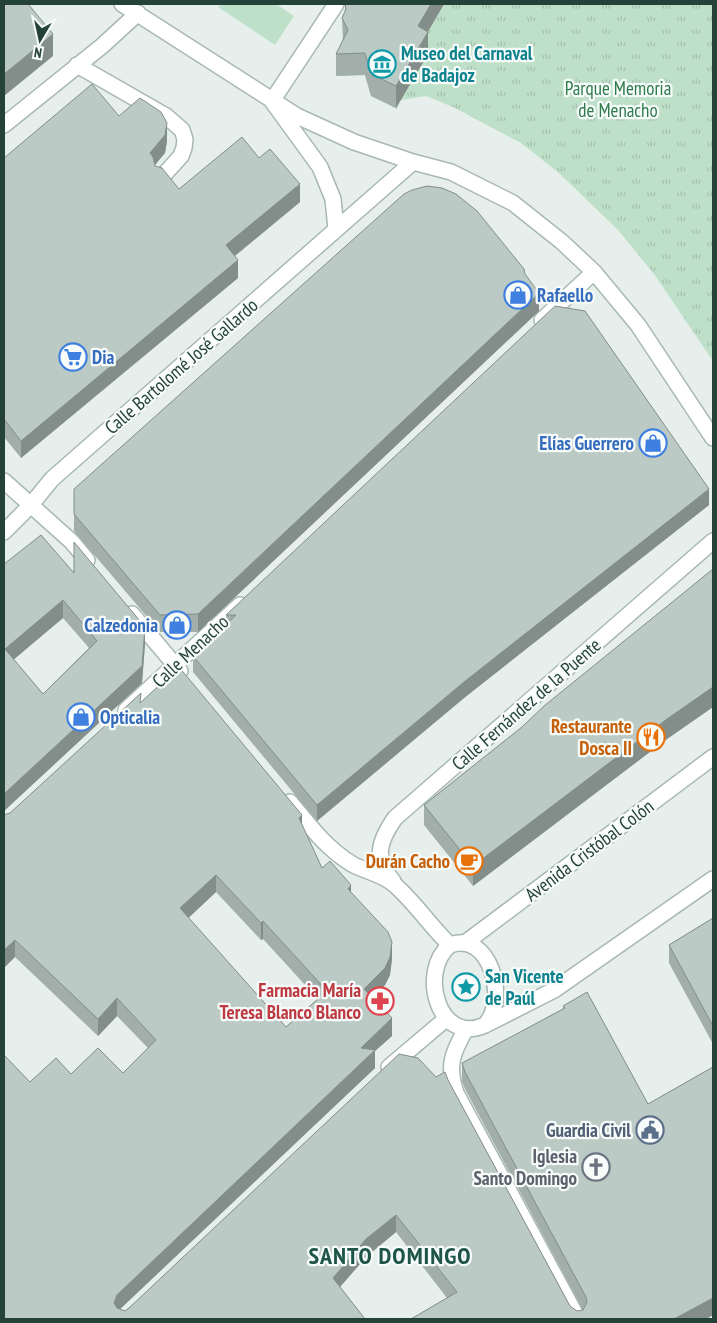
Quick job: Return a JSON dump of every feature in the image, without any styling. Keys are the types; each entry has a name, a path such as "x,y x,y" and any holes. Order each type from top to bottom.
{"street":[{"path":"122,4 272,102 297,116 354,142 413,162 451,172 513,204 562,242 594,272 638,325 713,438"},
{"path":"272,102 336,4"},
{"path":"4,125 102,46 138,13"},
{"path":"77,65 166,116 182,130 185,139 181,156 162,177"},
{"path":"272,102 320,167 333,199 336,229"},
{"name":"Calle Bartolomé José Gallardo","path":"4,532 30,506 52,479 413,162"},
{"path":"534,328 594,272"},
{"path":"4,480 30,506 72,542 97,572"},
{"name":"Calle Fernández de la Puente","path":"458,944 438,933 387,875 381,864 380,852 387,829 394,818 713,541"},
{"name":"Calle Menacho","path":"118,718 252,594"},
{"path":"121,601 187,680"},
{"name":"Avenida Cristóbal Colón","path":"458,944 713,757"},
{"path":"282,793 320,839 342,857 353,865 396,884"},
{"path":"485,1025 492,1016 495,1007 496,980 492,969 477,950 458,944 441,956 435,980 436,998 442,1013 447,1018 466,1029 473,1029 485,1025 554,990 713,879"},
{"path":"377,1080 447,1018"},
{"path":"466,1029 457,1045 452,1061 450,1077 456,1093 578,1319"}],"green space":[{"path":"221,4 276,4 294,16 275,45 218,7"},
{"name":"Parque Memoria de Menacho","path":"360,4 713,4 713,361 654,274 618,230 559,173 521,143 453,107 426,96 401,100 397,109 371,96 365,75 336,76 348,52 342,40"}],"building":[{"path":"4,4 28,4 53,34 4,74"},
{"name":"Museo del Carnaval de Badajoz","path":"345,4 431,4 418,26 428,32 396,86 371,74 365,53 336,54 348,30 342,18 346,9"},
{"name":"Dia","path":"92,84 119,116 140,98 161,112 167,123 165,135 150,153 155,166 162,168 179,189 242,137 259,158 270,149 300,184 226,245 238,260 21,441 4,419 4,158"},
{"path":"427,186 442,188 456,194 477,211 524,269 525,274 539,293 198,614 160,615 74,514 74,489 404,194"},
{"path":"555,306 585,311 709,489 464,682 317,805 193,656 236,615 226,615"},
{"path":"41,535 74,573 74,542 145,627 142,666 4,794 4,564","holes":["63,600 97,641 43,694 5,649"]},
{"path":"713,569 713,687 667,719 473,866 424,805 522,727 544,706"},
{"path":"179,667 302,815 299,818 322,868 330,861 351,885 348,889 388,932 392,942 390,957 385,968 364,989 392,1018 361,1048 375,1050 117,1295 114,1303 117,1308 125,1311 129,1308 399,1054 418,1058 436,1077 445,1072 570,1306 577,1311 583,1310 587,1302 586,1297 465,1072 462,1063 565,1008 563,1006 587,992 648,1104 713,1067 713,1298 674,1319 411,1319 457,1292 396,1215 366,1239 333,1278 365,1319 4,1319 4,1055 30,1082 56,1058 71,1074 98,1048 123,1073 156,1040 117,998 98,1019 15,940 4,950 4,815 10,813 141,693 140,703","holes":["216,875 261,923 263,921 327,991 286,1027 180,908"]},
{"path":"713,918 713,1026 669,945"}],"place":[{"name":"Museo del Carnaval de Badajoz","path":"382,64"},
{"name":"Rafaello","path":"518,295"},
{"name":"Dia","path":"73,357"},
{"name":"Elías Guerrero","path":"653,443"},
{"name":"Calzedonia","path":"177,625"},
{"name":"Opticalia","path":"81,717"},
{"name":"Restaurante Dosca II","path":"651,737"},
{"name":"Durán Cacho","path":"469,861"},
{"name":"San Vicente de Paúl","path":"466,987"},
{"name":"Farmacia María Teresa Blanco Blanco","path":"380,1001"},
{"name":"Guardia Civil","path":"650,1130"},
{"name":"Iglesia Santo Domingo","path":"596,1167"}],"district":[{"name":"SANTO DOMINGO","path":"390,1256"}]}
